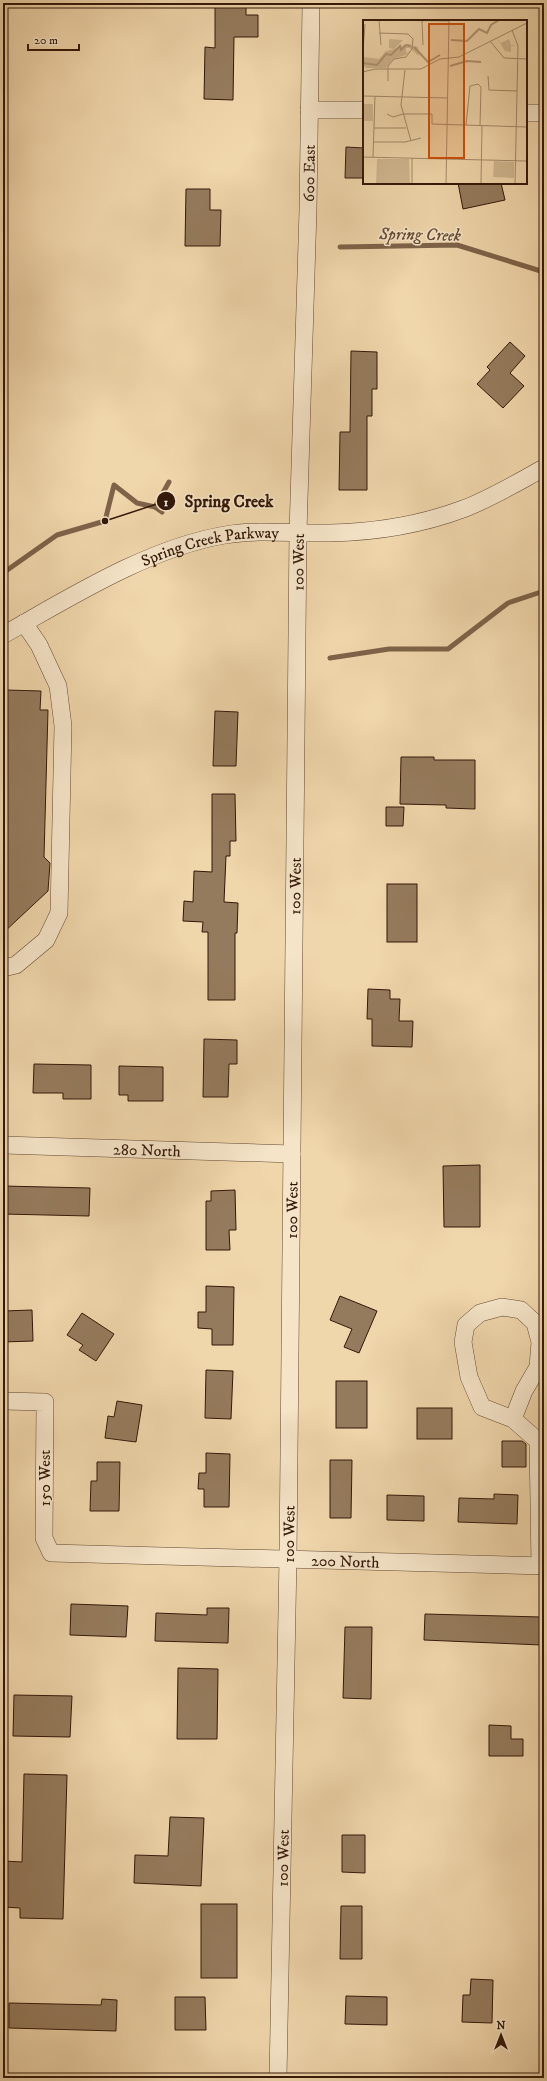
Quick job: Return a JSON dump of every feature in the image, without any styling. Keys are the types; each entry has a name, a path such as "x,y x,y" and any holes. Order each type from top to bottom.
{"street":[{"name":"600 East","path":"303,343 311,3"},
{"path":"309,110 363,110"},
{"path":"527,113 544,113"},
{"name":"100 West","path":"278,2078 288,1558 298,532 303,343"},
{"name":"Spring Creek Parkway","path":"3,635 134,564 181,546 225,534 272,531 330,533 407,526 464,509 544,468"},
{"path":"3,968 16,965 46,940 59,913 64,726 58,686 39,645 24,623"},
{"name":"280 North","path":"3,1145 292,1154"},
{"path":"513,1419 524,1391 538,1367 540,1342 535,1323 521,1310 502,1307 480,1313 466,1325 463,1342 469,1377 482,1407 513,1419 538,1441 542,1566"},
{"name":"150 West","path":"3,1401 45,1402 44,1538 51,1553"},
{"name":"200 North","path":"51,1553 288,1558 542,1566"}],"building":[{"path":"215,3 246,3 246,15 258,15 258,37 234,37 233,100 204,99 205,47 215,48"},
{"path":"346,147 363,148 363,178 345,178"},
{"path":"458,184 501,184 505,200 463,209"},
{"path":"186,189 210,189 210,210 221,210 220,246 185,246"},
{"path":"510,342 525,356 510,373 524,386 503,408 477,384 490,370 487,367"},
{"path":"351,351 377,352 377,389 372,389 372,416 367,416 367,490 339,490 340,432 350,432"},
{"path":"6,690 41,691 40,710 48,710 44,857 50,863 48,891 3,933 3,708 6,708"},
{"path":"215,711 238,712 236,766 213,766"},
{"path":"401,757 434,757 434,760 475,760 475,809 446,808 446,805 400,804"},
{"path":"212,794 235,794 236,841 230,841 230,856 226,856 224,902 238,903 237,933 235,933 235,1000 208,1000 208,932 202,932 203,922 183,921 184,901 193,902 194,871 212,872"},
{"path":"386,807 404,807 403,826 386,826"},
{"path":"387,884 417,884 417,942 387,942"},
{"path":"368,989 390,990 390,999 400,999 399,1021 413,1021 412,1047 372,1046 372,1019 367,1019"},
{"path":"204,1039 237,1040 237,1064 229,1064 228,1097 203,1097"},
{"path":"34,1064 91,1065 91,1099 63,1099 63,1093 33,1093"},
{"path":"119,1066 163,1067 163,1101 128,1101 128,1095 119,1095"},
{"path":"480,1165 480,1227 444,1227 443,1166"},
{"path":"3,1186 90,1188 89,1216 3,1214"},
{"path":"235,1190 236,1230 229,1230 230,1250 206,1250 206,1201 211,1201 211,1191"},
{"path":"206,1286 234,1287 233,1345 212,1345 212,1329 198,1328 198,1312 206,1312"},
{"path":"340,1296 377,1311 359,1353 344,1347 352,1329 330,1320"},
{"path":"32,1310 33,1341 3,1342 3,1311"},
{"path":"82,1313 114,1334 96,1361 79,1350 83,1345 67,1335"},
{"path":"206,1370 233,1371 231,1419 205,1418"},
{"path":"336,1381 367,1381 367,1428 336,1428"},
{"path":"117,1401 142,1405 136,1442 105,1438 108,1416 114,1417"},
{"path":"417,1408 452,1408 452,1439 417,1439"},
{"path":"502,1441 522,1441 526,1444 526,1467 502,1467"},
{"path":"206,1453 230,1454 229,1507 204,1507 204,1489 198,1489 199,1473 206,1473"},
{"path":"330,1460 352,1460 351,1518 330,1518"},
{"path":"97,1462 120,1462 119,1511 90,1511 91,1481 97,1481"},
{"path":"494,1494 518,1495 517,1524 458,1522 459,1498 494,1499"},
{"path":"387,1495 424,1496 424,1521 387,1520"},
{"path":"71,1604 128,1606 126,1637 70,1635"},
{"path":"207,1608 229,1608 228,1643 155,1641 156,1613 207,1615"},
{"path":"425,1614 541,1617 541,1645 424,1640"},
{"path":"345,1627 372,1627 371,1699 343,1698"},
{"path":"178,1668 218,1669 217,1739 177,1739"},
{"path":"14,1695 72,1696 70,1737 13,1736"},
{"path":"489,1725 511,1726 511,1739 523,1739 523,1756 489,1756"},
{"path":"24,1774 67,1775 63,1919 20,1918 20,1908 3,1907 3,1861 22,1862"},
{"path":"170,1817 204,1818 201,1886 134,1883 135,1855 168,1856"},
{"path":"342,1835 365,1835 365,1873 342,1872"},
{"path":"201,1904 237,1904 237,1978 201,1978"},
{"path":"341,1906 362,1906 362,1959 340,1959"},
{"path":"471,1979 493,1980 492,2023 462,2022 463,1995 470,1995"},
{"path":"346,1996 387,1997 387,2025 345,2024"},
{"path":"175,1997 205,1997 206,2030 175,2030"},
{"path":"102,1999 117,2000 116,2031 9,2028 9,2003 101,2005"}],"waterway":[{"name":"Spring Creek","path":"340,247 457,245 544,272"},
{"name":"Spring Creek","path":"3,573 57,535 105,521 114,485 137,503 155,507 169,482"},
{"path":"155,507 162,512"},
{"path":"330,658 389,649 448,649 508,603 544,591"}],"place":[{"name":"Spring Creek","path":"105,521"}]}
